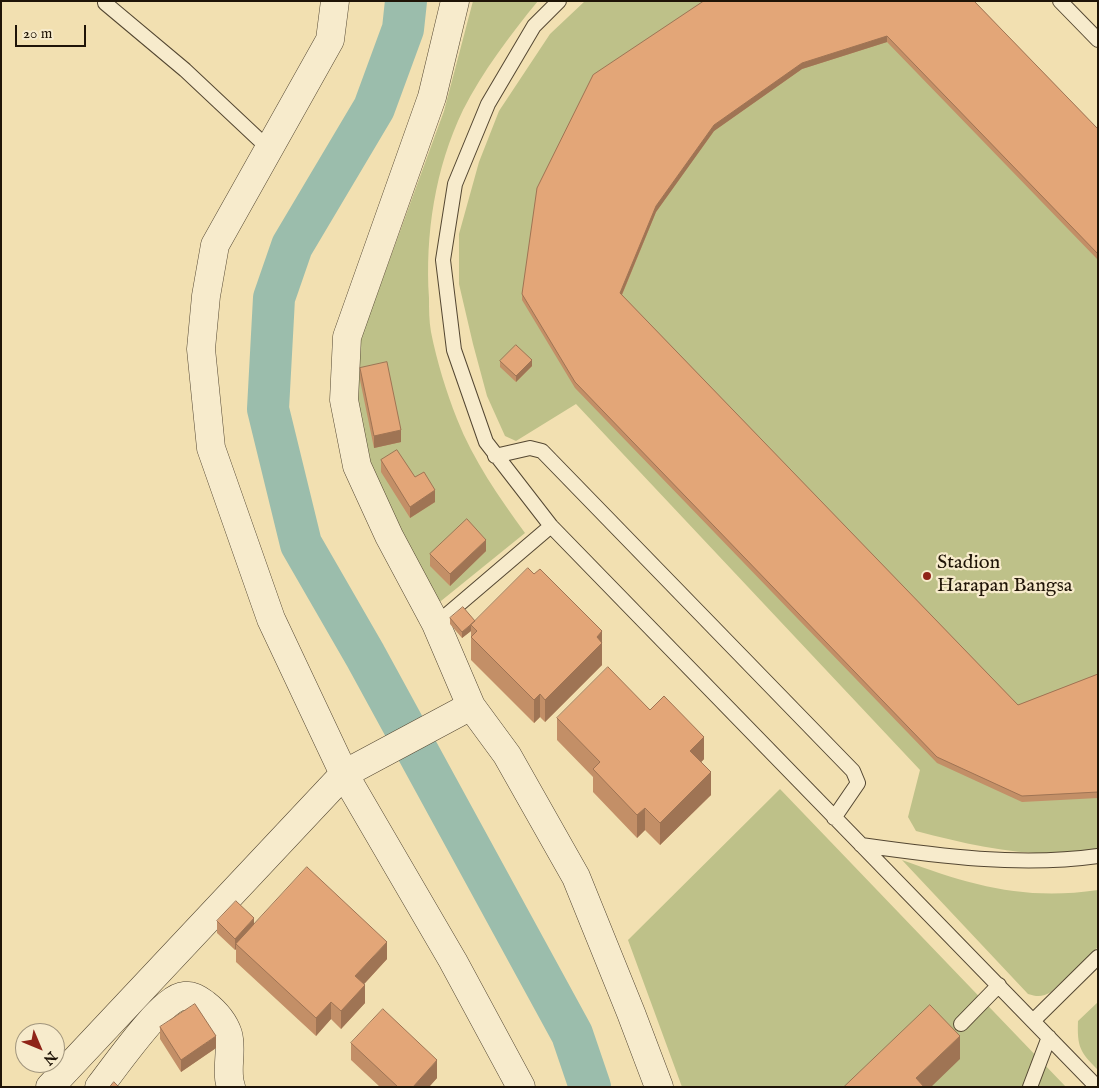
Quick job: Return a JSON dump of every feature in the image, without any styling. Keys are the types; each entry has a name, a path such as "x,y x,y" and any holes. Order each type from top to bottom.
{"street":[{"path":"335,1 330,40 215,244 206,296 201,349 211,448 271,619 355,768 453,961 521,1087"},
{"path":"455,1 432,98 347,337 344,400 357,466 389,536 436,624 471,706 507,755 576,877 632,1013 658,1087"},
{"path":"50,1087 355,768 471,706"},
{"path":"99,1087 162,1008 183,996 194,997 207,1006 223,1023 230,1049 228,1080 231,1087"}],"lane":[{"path":"559,1 534,26 488,104 455,184 443,260 454,350 486,442 551,526 834,818 1034,1020 1097,1087"},
{"path":"1060,1 1098,40"},
{"path":"105,3 185,70 268,148"},
{"path":"496,456 530,448 542,451 853,771 857,776 858,782 834,818"},
{"path":"436,624 551,526"},
{"path":"861,845 992,859 1065,860 1098,856"},
{"path":"1034,1020 1098,957"},
{"path":"960,1024 999,985"},
{"path":"1030,1087 1049,1037"}],"green space":[{"path":"473,1 538,1 507,40 479,81 463,110 445,155 434,202 431,226 428,274 430,324 442,376 463,434 487,478 525,533 436,605 366,454 354,405 361,338 444,111"},
{"name":"Stadion Harapan Bangsa","path":"585,1 969,1 1098,135 1098,850 1052,854 1029,853 984,847 916,831 908,817 920,770 576,404 516,441 505,436 487,396 459,284 459,234 479,162 499,111 550,34"},
{"path":"780,789 1066,1087 682,1087 628,940"},
{"path":"902,860 951,877 1021,892 1071,893 1098,890 1098,947 1051,992 1040,996 1028,994"},
{"path":"1098,1002 1098,1070 1083,1053 1079,1043 1078,1021"}],"building":[{"path":"704,1 974,1 1098,129 1098,254 887,36 802,63 714,125 656,206 620,293 1018,705 1098,674 1098,792 1022,796 937,757 575,382 522,294 537,188 593,75"},
{"path":"516,345 532,360 516,376 500,361"},
{"path":"387,362 401,430 374,436 360,368"},
{"path":"397,450 415,477 424,472 435,490 410,507 381,460"},
{"path":"467,519 486,540 450,574 430,554"},
{"path":"528,568 534,574 540,569 602,631 597,637 602,643 545,700 540,694 534,700 471,637 477,631 471,625"},
{"path":"463,607 475,621 462,632 450,618"},
{"path":"608,667 650,710 664,696 704,737 690,751 711,772 660,823 645,808 637,815 593,769 600,762 557,718"},
{"path":"307,867 387,942 355,976 365,985 341,1011 331,1002 316,1018 236,944"},
{"path":"236,901 254,918 235,939 217,921"},
{"path":"195,1004 216,1036 181,1060 160,1027"},
{"path":"930,1005 960,1036 916,1078 924,1087 844,1087"},
{"path":"383,1009 437,1060 413,1087 398,1087 351,1043"},
{"path":"114,1082 119,1087 110,1087"}],"waterway":[{"path":"406,1 403,29 374,108 292,246 274,298 268,409 301,544 365,655 572,1034 590,1087"}],"place":[{"name":"Stadion Harapan Bangsa","path":"927,576"}]}
